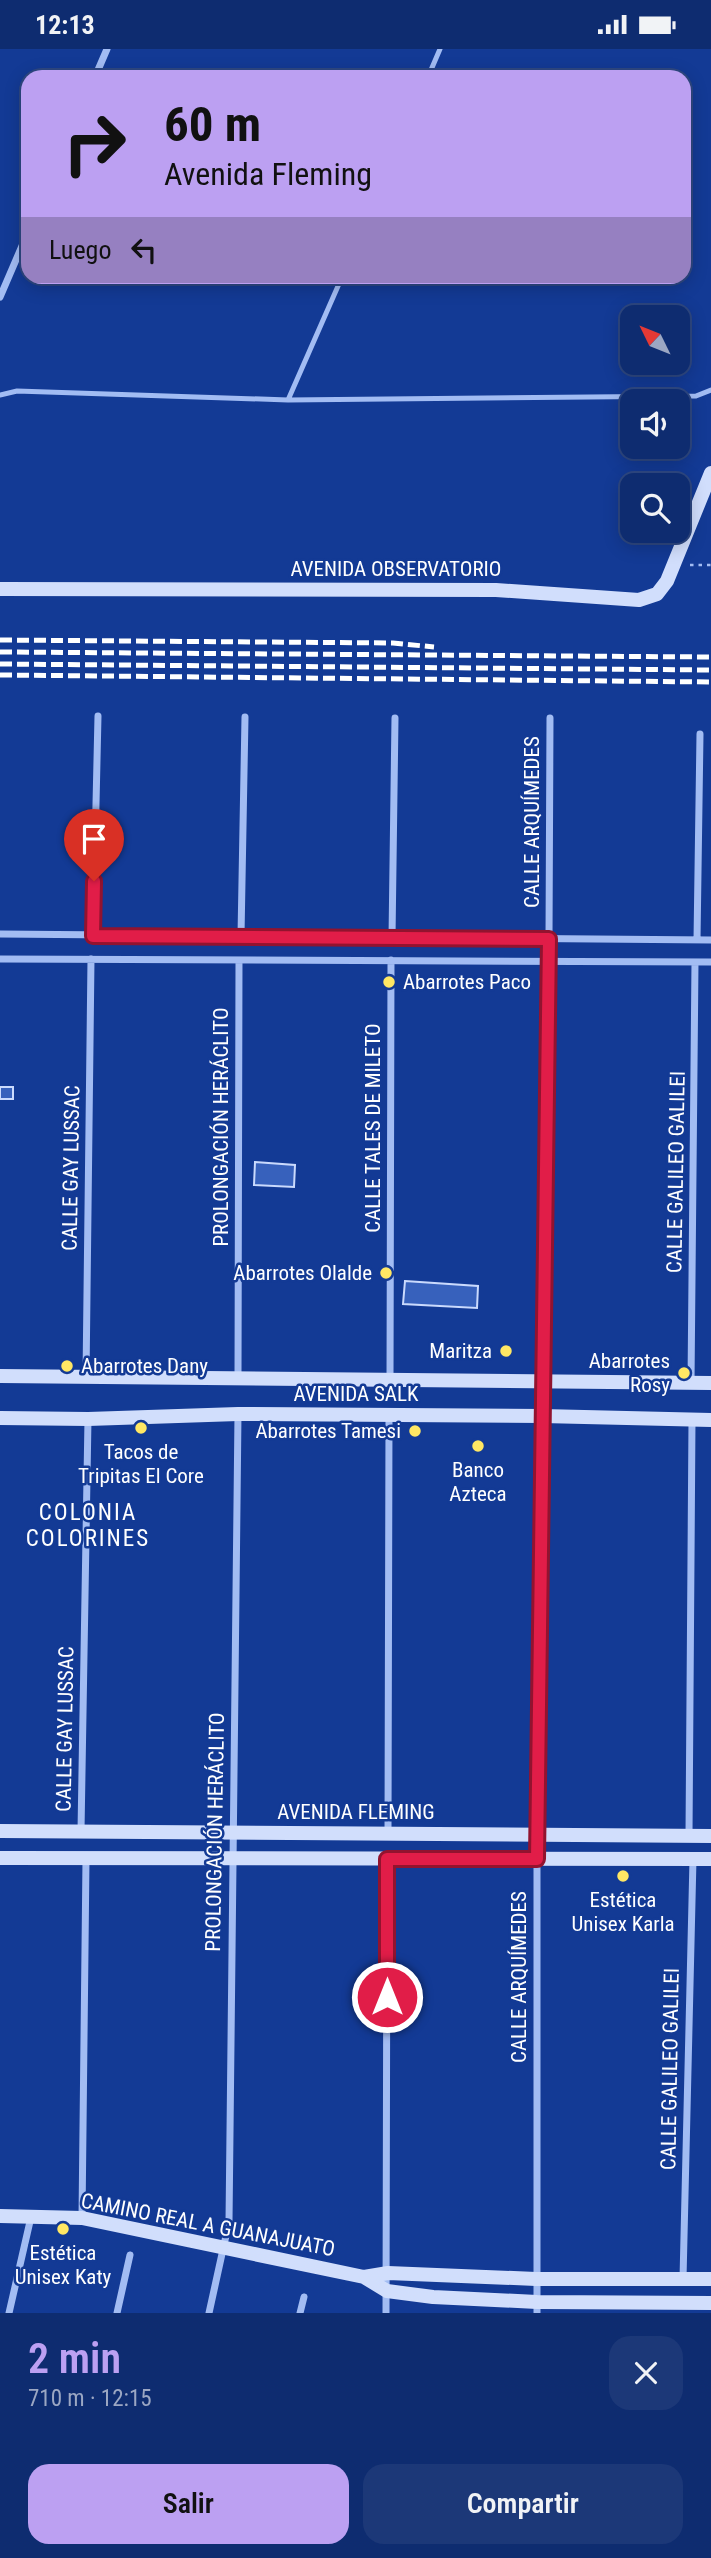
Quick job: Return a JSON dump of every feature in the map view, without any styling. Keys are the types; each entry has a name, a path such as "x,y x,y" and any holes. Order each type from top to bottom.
{"street":[{"path":"97,70 104,50"},
{"path":"0,297 21,248"},
{"name":"AVENIDA OBSERVATORIO","path":"0,589 496,590 639,600 657,593 667,581 711,473"},
{"path":"93,936 98,716"},
{"path":"240,936 245,716"},
{"name":"CALLE ARQUÍMEDES","path":"537,2308 537,1834 550,717"},
{"path":"392,938 394,718"},
{"path":"696,940 700,734"},
{"path":"0,935 711,940"},
{"path":"0,959 711,962"},
{"name":"CALLE GAY LUSSAC","path":"86,1377 91,959"},
{"name":"PROLONGACIÓN HERÁCLITO","path":"238,1378 239,960"},
{"name":"CALLE TALES DE MILETO","path":"390,1380 391,960"},
{"name":"CALLE GALILEO GALILEI","path":"691,1383 695,962"},
{"name":"AVENIDA SALK","path":"0,1376 711,1383"},
{"name":"PROLONGACIÓN HERÁCLITO","path":"209,2313 225,2250 229,2222 237,1414"},
{"name":"AVENIDA SALK","path":"0,1418 88,1419 237,1414 711,1420"},
{"path":"388,1833 389,1415"},
{"name":"CALLE GAY LUSSAC","path":"81,1831 88,1419"},
{"path":"689,1835 692,1420"},
{"name":"AVENIDA FLEMING","path":"0,1831 711,1836"},
{"path":"0,1858 711,1859"},
{"path":"82,2218 86,1859"},
{"path":"386,2313 387,1859"},
{"name":"CALLE GALILEO GALILEI","path":"683,2279 693,1859"},
{"name":"CAMINO REAL A GUANAJUATO","path":"0,2217 82,2218 364,2277 387,2291 433,2297 537,2308 688,2308 711,2303"},
{"path":"9,2313 31,2217"},
{"path":"117,2313 130,2255"},
{"name":"CAMINO REAL A GUANAJUATO","path":"364,2277 388,2273 536,2279 711,2279"},
{"path":"300,2313 304,2297"}],"lane":[{"path":"431,70 440,49"},
{"path":"288,400 339,284"},
{"path":"0,395 17,391 288,400 696,397 711,390"}],"path":[{"path":"673,566 711,565"}],"building":[{"path":"0,1087 13,1087 13,1099 0,1099"},
{"path":"255,1162 295,1165 294,1187 254,1185"},
{"path":"405,1281 478,1286 477,1308 403,1304"}],"railway":[{"path":"0,640 393,643 434,647"},
{"path":"0,652 711,657"},
{"path":"0,664 711,670"},
{"path":"0,675 711,682"}],"place":[{"name":"Abarrotes Paco","path":"389,982"},
{"name":"Abarrotes Olalde","path":"386,1273"},
{"name":"Maritza","path":"506,1351"},
{"name":"Abarrotes Dany","path":"67,1366"},
{"name":"Abarrotes Rosy","path":"684,1373"},
{"name":"Tacos de Tripitas El Core","path":"141,1428"},
{"name":"Abarrotes Tamesi","path":"415,1431"},
{"name":"Banco Azteca","path":"478,1446"},
{"name":"Estética Unisex Karla","path":"623,1876"},
{"name":"Estética Unisex Katy","path":"63,2229"}],"district":[{"name":"COLONIA COLORINES","path":"88,1525"}],"route":[{"path":"94,881 93,936 549,939 537,1859 387,1859 387,1997"}]}
